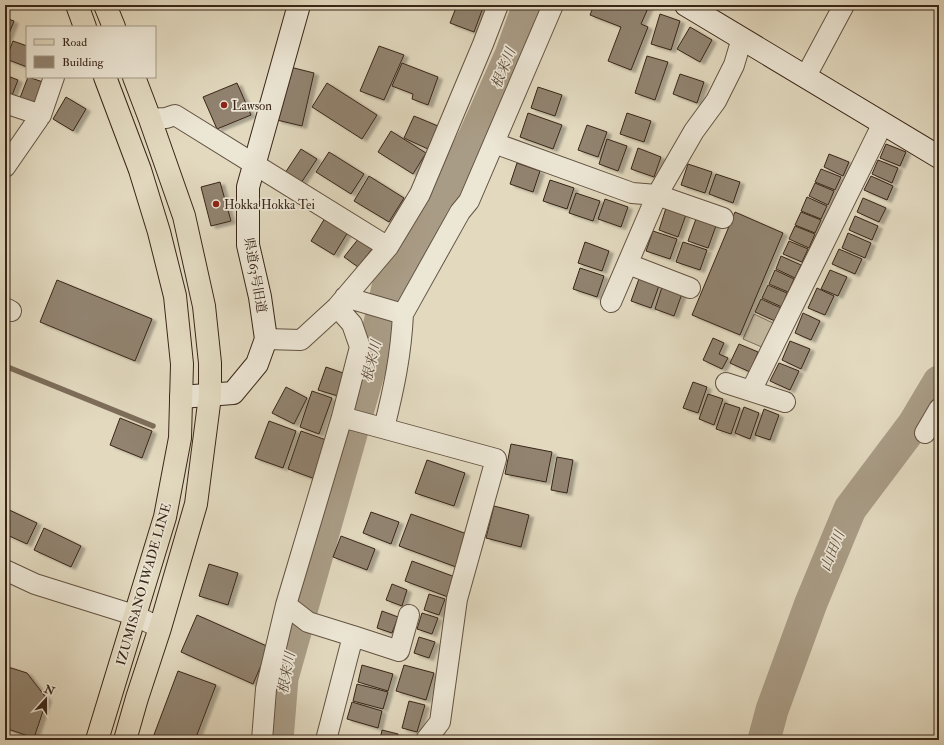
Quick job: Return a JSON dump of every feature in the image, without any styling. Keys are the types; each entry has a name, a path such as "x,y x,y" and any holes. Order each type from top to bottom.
{"main road":[{"path":"77,5 85,26"},
{"path":"105,5 114,26"},
{"name":"IZUMISANO IWADE LINE","path":"97,740 165,516 180,438 182,364 175,296 159,232 140,170 104,78"},
{"name":"IZUMISANO IWADE LINE","path":"125,740 160,628 196,504 210,396 210,363 204,306 184,216 134,78"}],"street":[{"name":"県道63号旧道","path":"181,397 210,396 233,393 257,364 266,339 260,298 248,244 248,188 299,5"},
{"path":"266,339 301,340 341,302 388,247 420,194 498,5"},
{"path":"384,428 394,388 402,344 400,313 460,212 469,201 553,5"},
{"path":"686,5 939,157"},
{"path":"806,76 844,5"},
{"path":"611,302 657,195 694,131 716,101 734,65 742,38"},
{"path":"5,167 41,115 54,78"},
{"path":"5,103 41,115"},
{"path":"150,119 166,118 175,115 388,247"},
{"path":"751,391 883,123"},
{"path":"494,143 632,193 657,195 723,218"},
{"path":"628,264 690,288"},
{"path":"341,302 364,302 400,313"},
{"path":"262,740 266,689 286,605 342,417 360,347 352,324 341,302"},
{"path":"726,383 785,402"},
{"path":"924,434 939,409"},
{"path":"342,417 496,459 457,599 440,722 426,740"},
{"path":"5,570 35,584 134,615 160,628"},
{"path":"286,605 308,622 399,651 409,615"},
{"path":"326,740 353,636"}],"shaded area":[{"path":"754,314 775,324 764,348 743,339"}],"building":[{"path":"457,5 484,5 474,32 450,23"},
{"path":"594,5 649,6 641,24 648,27 631,70 608,61 621,27 590,15"},
{"path":"660,14 680,21 671,50 651,44"},
{"path":"5,18 14,21 5,44"},
{"path":"690,27 712,40 700,62 677,49"},
{"path":"13,41 26,46 26,67 6,59"},
{"path":"379,46 404,55 384,100 360,91"},
{"path":"647,56 668,62 655,100 635,93"},
{"path":"402,63 438,77 428,105 412,99 413,94 392,86"},
{"path":"290,67 314,73 302,126 277,120"},
{"path":"680,74 704,82 697,103 673,94"},
{"path":"5,75 18,80 11,98 5,96"},
{"path":"28,78 46,83 35,110 18,103"},
{"path":"237,83 251,115 217,129 203,97"},
{"path":"327,83 377,115 362,139 312,107"},
{"path":"538,87 562,95 555,116 531,108"},
{"path":"66,97 86,109 73,131 53,119"},
{"path":"528,113 562,125 553,149 520,137"},
{"path":"627,113 651,121 644,142 620,134"},
{"path":"414,116 438,126 428,149 404,138"},
{"path":"587,125 607,132 598,157 578,150"},
{"path":"391,131 426,153 413,174 378,152"},
{"path":"607,139 627,146 618,171 599,164"},
{"path":"886,144 906,152 900,166 880,158"},
{"path":"638,148 661,157 654,177 631,169"},
{"path":"301,149 317,159 301,183 285,173"},
{"path":"329,152 364,174 351,194 316,172"},
{"path":"829,154 849,162 843,176 824,167"},
{"path":"878,160 898,168 892,183 872,174"},
{"path":"517,163 540,171 533,192 510,184"},
{"path":"688,164 712,172 705,193 681,185"},
{"path":"821,169 841,177 835,190 815,182"},
{"path":"716,174 740,182 733,203 709,194"},
{"path":"369,176 404,198 389,222 354,201"},
{"path":"871,176 893,186 887,200 864,190"},
{"path":"550,180 574,188 567,209 543,201"},
{"name":"Hokka Hokka Tei","path":"220,182 231,221 211,226 201,187"},
{"path":"815,183 834,191 828,205 809,196"},
{"path":"576,193 600,201 593,221 569,213"},
{"path":"807,197 827,206 821,219 801,211"},
{"path":"863,198 886,208 879,222 857,212"},
{"path":"605,199 628,207 621,227 598,219"},
{"path":"667,205 687,212 678,237 659,230"},
{"path":"735,212 783,233 740,335 692,315"},
{"path":"801,212 821,220 815,233 795,225"},
{"path":"697,216 717,223 708,248 688,241"},
{"path":"855,216 878,226 872,240 849,230"},
{"path":"325,218 348,232 334,255 311,241"},
{"path":"795,226 815,234 809,248 789,239"},
{"path":"653,231 677,239 670,259 646,251"},
{"path":"848,233 871,243 865,258 842,248"},
{"path":"359,238 372,249 358,267 344,257"},
{"path":"789,241 808,249 802,262 783,254"},
{"path":"585,242 609,251 602,271 578,263"},
{"path":"683,242 707,250 700,270 676,262"},
{"path":"839,249 862,259 855,274 832,264"},
{"path":"781,256 801,265 795,278 776,269"},
{"path":"580,268 604,276 597,297 573,289"},
{"path":"775,270 794,279 788,292 769,284"},
{"path":"830,270 847,277 838,296 821,289"},
{"path":"640,276 660,283 651,308 631,301"},
{"path":"57,280 152,319 135,361 40,322"},
{"path":"663,284 683,291 674,316 655,309"},
{"path":"768,285 787,293 782,307 762,298"},
{"path":"817,288 834,296 825,315 808,308"},
{"path":"761,299 781,308 775,321 755,312"},
{"path":"803,313 820,321 811,340 795,333"},
{"path":"713,338 724,343 719,354 728,358 722,369 703,360"},
{"path":"790,341 810,349 801,369 782,360"},
{"path":"739,344 758,352 750,372 730,363"},
{"path":"779,363 799,371 790,390 770,381"},
{"path":"326,367 346,374 338,396 318,390"},
{"path":"693,382 707,387 698,413 683,408"},
{"path":"286,387 307,398 294,424 272,413"},
{"path":"312,391 332,398 319,434 300,427"},
{"path":"708,394 723,399 714,425 699,419"},
{"path":"725,403 740,408 731,434 716,429"},
{"path":"744,407 759,413 750,439 735,433"},
{"path":"764,409 779,415 770,440 755,435"},
{"path":"120,418 152,431 142,458 110,445"},
{"path":"269,421 296,431 283,468 255,458"},
{"path":"301,431 329,441 315,479 288,469"},
{"path":"511,444 552,452 546,482 505,474"},
{"path":"557,457 573,460 567,493 551,490"},
{"path":"427,460 465,473 454,506 415,493"},
{"path":"494,506 529,515 521,547 486,538"},
{"path":"5,508 37,523 27,544 5,534"},
{"path":"371,512 399,522 391,544 363,533"},
{"path":"411,514 467,534 456,567 399,546"},
{"path":"44,528 81,546 71,567 34,550"},
{"path":"341,536 375,549 367,570 333,557"},
{"path":"412,561 455,577 448,597 405,581"},
{"path":"209,564 238,573 228,605 199,596"},
{"path":"392,584 407,590 402,606 386,600"},
{"path":"429,594 445,599 439,615 424,610"},
{"path":"382,611 398,617 392,633 377,628"},
{"path":"422,613 438,618 432,634 417,629"},
{"path":"197,615 269,647 253,684 181,652"},
{"path":"419,637 435,642 429,658 414,653"},
{"path":"362,665 393,674 388,691 358,682"},
{"path":"404,665 434,673 426,700 396,691"},
{"path":"5,666 27,673 47,699 34,738 5,728"},
{"path":"178,671 216,685 195,740 152,740"},
{"path":"357,684 388,692 383,709 353,701"},
{"path":"409,701 425,705 417,732 402,728"},
{"path":"352,702 382,711 378,728 347,719"},
{"path":"382,730 398,734 397,740 380,740"}],"waterway":[{"name":"根来川","path":"277,740 282,678 371,363 388,287 442,201 475,136 511,55 529,5"},
{"path":"5,366 153,426"},
{"name":"山田川","path":"764,740 772,710 811,603 850,509 914,424 939,382"}],"place":[{"name":"Lawson","path":"224,105"},
{"name":"Hokka Hokka Tei","path":"216,204"}]}
